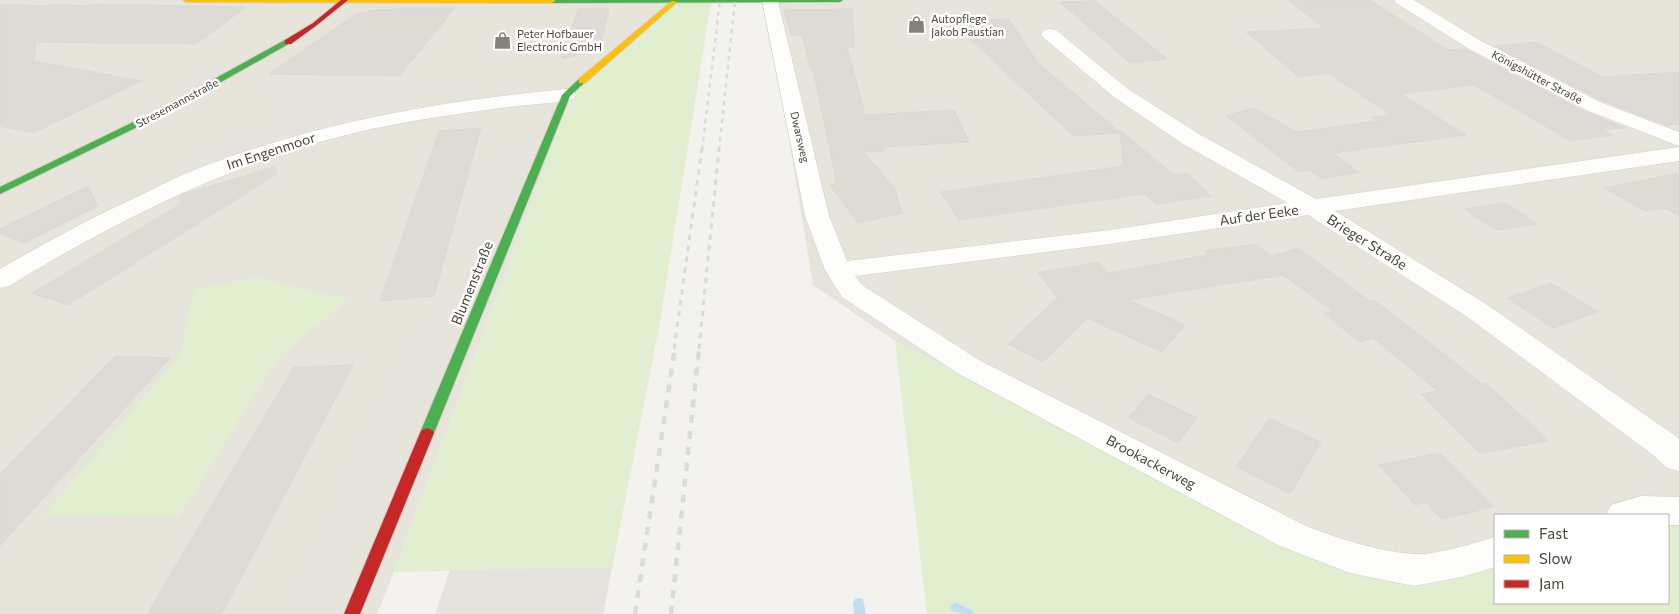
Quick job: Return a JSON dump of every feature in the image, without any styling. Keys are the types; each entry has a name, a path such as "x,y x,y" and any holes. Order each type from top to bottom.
{"street":[{"path":"186,0 674,2 840,0"},
{"name":"Königshütter Straße","path":"1402,0 1475,45 1593,106 1679,140"},
{"path":"304,14 320,1"},
{"name":"Stresemannstraße","path":"0,191 155,116 252,63 297,37 344,1"},
{"name":"Dwarsweg","path":"783,1 817,216 838,270"},
{"name":"Blumenstraße","path":"352,614 566,95 674,2"},
{"name":"Brieger Straße","path":"1050,34 1121,92 1191,139 1314,208 1476,310 1665,446 1679,459"},
{"name":"Stresemannstraße","path":"0,178 148,106 263,42"},
{"name":"Im Engenmoor","path":"0,280 93,226 207,172 311,137 418,112 499,100 566,95"},
{"name":"Auf der Eeke","path":"838,270 1110,237 1679,154"},
{"name":"Brookackerweg","path":"838,270 852,291 969,367 1293,536 1350,558 1414,570 1462,562 1494,552"},
{"path":"1627,514 1641,510 1679,511"}],"shaded area":[{"path":"0,0 712,0 571,96 377,614 0,614"},
{"path":"766,0 1679,0 1679,523 1669,524 1669,514 1494,514 1494,563 1421,581 1280,540 895,341 813,285"},
{"path":"336,80 332,90 417,81 418,89 476,83 475,91 396,100 398,107 278,138 269,131 370,104 317,109 257,92 267,81"},
{"path":"260,134 270,141 215,161 205,153"},
{"path":"521,154 501,199 483,199 504,155"},
{"path":"499,203 478,251 459,252 481,204"},
{"path":"449,319 412,405 388,406 428,320"},
{"path":"410,414 371,504 339,506 381,415"},
{"path":"366,516 323,614 291,614 336,517"},
{"path":"612,568 603,614 435,614 450,570"}],"green space":[{"path":"678,2 711,2 659,327 612,568 394,572 571,96"},
{"path":"256,277 349,299 276,360 179,517 44,515 180,354 194,290"},
{"path":"895,341 1280,540 1421,580 1494,563 1494,604 1669,604 1669,524 1679,523 1679,614 927,614"}],"building":[{"path":"1288,0 1370,0 1448,50 1465,49 1585,112 1626,128 1602,129 1612,135 1571,141 1474,85 1401,94 1466,135 1333,153 1359,172 1322,179 1310,170 1299,172 1226,116 1254,108 1297,132 1377,121 1371,117 1391,115 1328,73 1299,77 1246,32 1324,28"},
{"path":"1095,1 1167,59 1130,63 1060,2"},
{"path":"0,4 246,7 196,44 36,42 34,61 141,81 33,133 0,126"},
{"path":"455,8 399,76 269,74 356,14 376,10"},
{"path":"578,9 609,9 599,51 562,58"},
{"path":"852,9 855,47 847,47 865,115 954,110 969,142 883,147 884,151 864,152 895,189 902,213 858,223 830,185 837,183 813,70 811,70 802,35 791,35 784,10"},
{"path":"1009,19 1038,63 1174,175 1187,173 1211,196 1156,204 1145,194 959,220 940,192 1123,166 1120,133 1073,136 951,21"},
{"path":"1536,42 1603,77 1679,72 1679,124 1665,125 1601,100 1494,46"},
{"path":"481,128 434,296 380,301 439,131"},
{"path":"274,167 277,174 68,305 32,293 182,203 179,197"},
{"path":"1679,173 1679,216 1664,208 1645,211 1604,188"},
{"path":"88,186 98,206 24,243 0,234 0,229"},
{"path":"1506,203 1537,224 1495,230 1465,209"},
{"path":"1256,244 1271,256 1298,248 1370,301 1374,300 1483,384 1486,383 1549,441 1480,453 1421,394 1438,391 1373,338 1359,342 1324,313 1333,311 1283,275 1129,300 1185,325 1162,352 1087,318 1043,362 1008,344 1057,298 1038,273 1099,262 1108,273 1208,255 1205,251"},
{"path":"1551,283 1598,312 1553,328 1507,298"},
{"path":"115,356 170,358 0,546 0,474"},
{"path":"353,365 222,614 147,614 294,367"},
{"path":"1148,394 1197,418 1178,443 1129,418"},
{"path":"1269,418 1321,442 1290,494 1236,467"},
{"path":"1440,453 1493,507 1441,519 1426,502 1415,505 1379,465"}],"waterway":[{"path":"859,603 860,614"},
{"path":"956,608 968,614"}],"railway":[{"path":"702,150 720,0"},
{"path":"719,150 735,0"},
{"path":"674,349 702,149"},
{"path":"699,349 719,149"},
{"path":"635,614 675,348"},
{"path":"671,614 699,348"}],"traffic: fast":[{"path":"552,1 840,0"},
{"path":"0,191 161,112 288,42"},
{"path":"427,433 566,95 582,81"}],"traffic: slow":[{"path":"186,0 552,1"},
{"path":"582,81 674,2"}],"traffic: jam":[{"path":"288,42 315,24 345,0"},
{"path":"352,614 427,433"}],"place":[{"name":"Autopflege Jakob Paustian","path":"917,25"},
{"name":"Peter Hofbauer Electronic GmbH","path":"503,40"}]}
